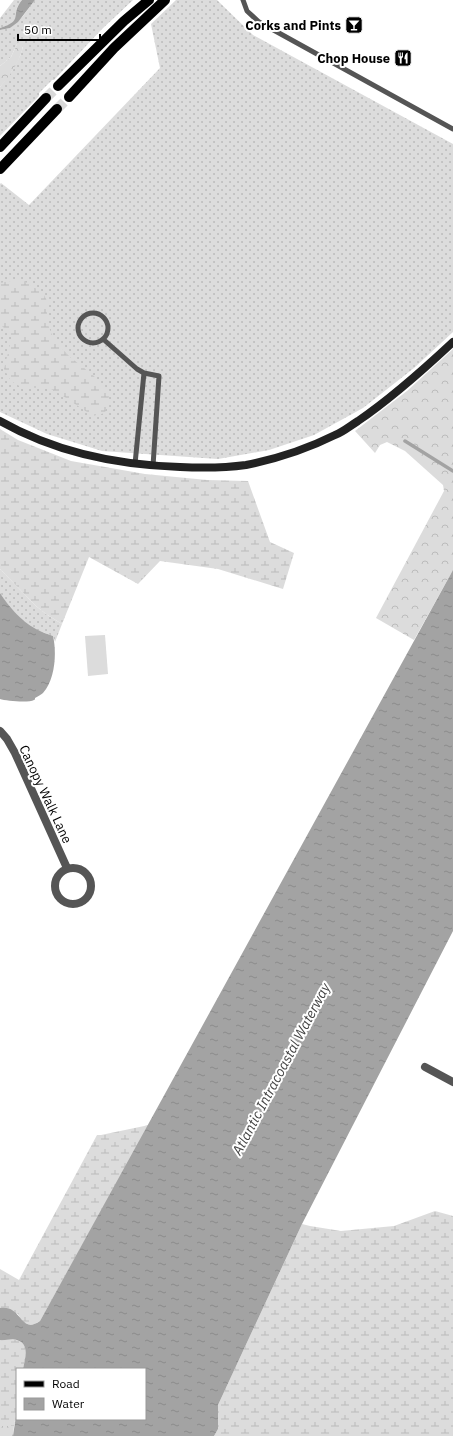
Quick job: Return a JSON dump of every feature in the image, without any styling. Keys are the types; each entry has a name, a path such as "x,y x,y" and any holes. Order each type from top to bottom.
{"main road":[{"path":"58,86 124,20 148,0"},
{"path":"69,97 114,48 165,0"},
{"path":"0,147 46,98"},
{"path":"0,169 57,109"}],"street":[{"path":"0,421 21,432 70,452 100,459 153,466 204,468 246,465 291,453 336,435 371,412 403,387 453,342"},
{"name":"Canopy Walk Lane","path":"0,731 7,739 15,753 67,868"},
{"path":"74,867 82,869 91,880 92,887 86,900 72,904 59,898 56,892 56,878 67,868 74,867"},
{"path":"425,1067 453,1082"}],"lane":[{"path":"243,0 247,11 259,22 453,129"},
{"path":"89,314 97,314 104,318 107,325 107,333 103,339 96,343 88,342 81,338 78,331 78,324 82,317 89,314"},
{"path":"103,339 137,369 144,373 159,376 153,466"},
{"path":"135,464 144,373"}],"green space":[{"path":"14,0 22,0 17,9 16,18 12,24 0,28 0,18"},
{"path":"35,0 133,0 101,30 54,80 52,80 39,93 39,96 0,136 0,87 12,71 23,47 17,44 11,57 0,66 0,30 10,28 23,16"},
{"path":"176,0 217,0 253,35 453,144 453,332 414,368 363,408 314,435 269,450 218,459 102,451 47,434 0,412 0,184 1,183 29,205 160,68 151,24"},
{"path":"19,42 23,44 21,55 11,73 0,87 0,66 11,57"},
{"path":"21,279 43,293 47,301 47,322 54,340 70,357 94,376 109,396 105,413 93,416 51,389 21,387 11,381 4,369 12,336 0,324 0,283"},
{"path":"453,349 453,570 414,640 376,618 444,491 443,485 405,451 387,442 380,445 375,453 355,431 407,391"},
{"path":"0,429 18,440 71,461 145,474 207,480 248,481 270,542 294,553 283,589 218,569 160,561 138,584 89,557 62,624 36,606 0,569"},
{"path":"0,569 36,606 62,624 55,642 53,636 37,630 22,620 10,608 0,593"},
{"path":"105,635 108,674 88,676 85,636"},
{"path":"149,1125 40,1321 33,1324 27,1324 18,1314 0,1308 0,1269 19,1280 97,1135"},
{"path":"435,1211 453,1216 453,1436 214,1436 218,1429 218,1405 302,1224 341,1231 394,1226"},
{"path":"13,1339 24,1345 26,1352 23,1368 16,1368 16,1415 14,1426 0,1426 0,1340"},
{"path":"0,1426 14,1426 13,1436 0,1436"}],"water":[{"path":"22,0 35,0 18,22 10,28 0,30 0,28 15,20 18,5"},
{"name":"Atlantic Intracoastal Waterway","path":"453,570 453,931 302,1224 218,1405 218,1429 214,1436 13,1436 16,1416 16,1420 146,1420 146,1368 23,1368 26,1352 24,1345 15,1339 0,1340 0,1308 13,1310 24,1322 28,1324 33,1324 40,1321"},
{"path":"0,593 20,618 38,630 53,636 55,658 52,674 47,688 43,693 35,698 35,700 17,701 0,699"}],"waterway":[{"path":"405,441 453,471"}],"tunnel":[{"path":"46,98 58,86"},
{"path":"57,109 69,97"}],"place":[{"name":"Corks and Pints","path":"354,25"},
{"name":"Chop House","path":"403,58"}]}
